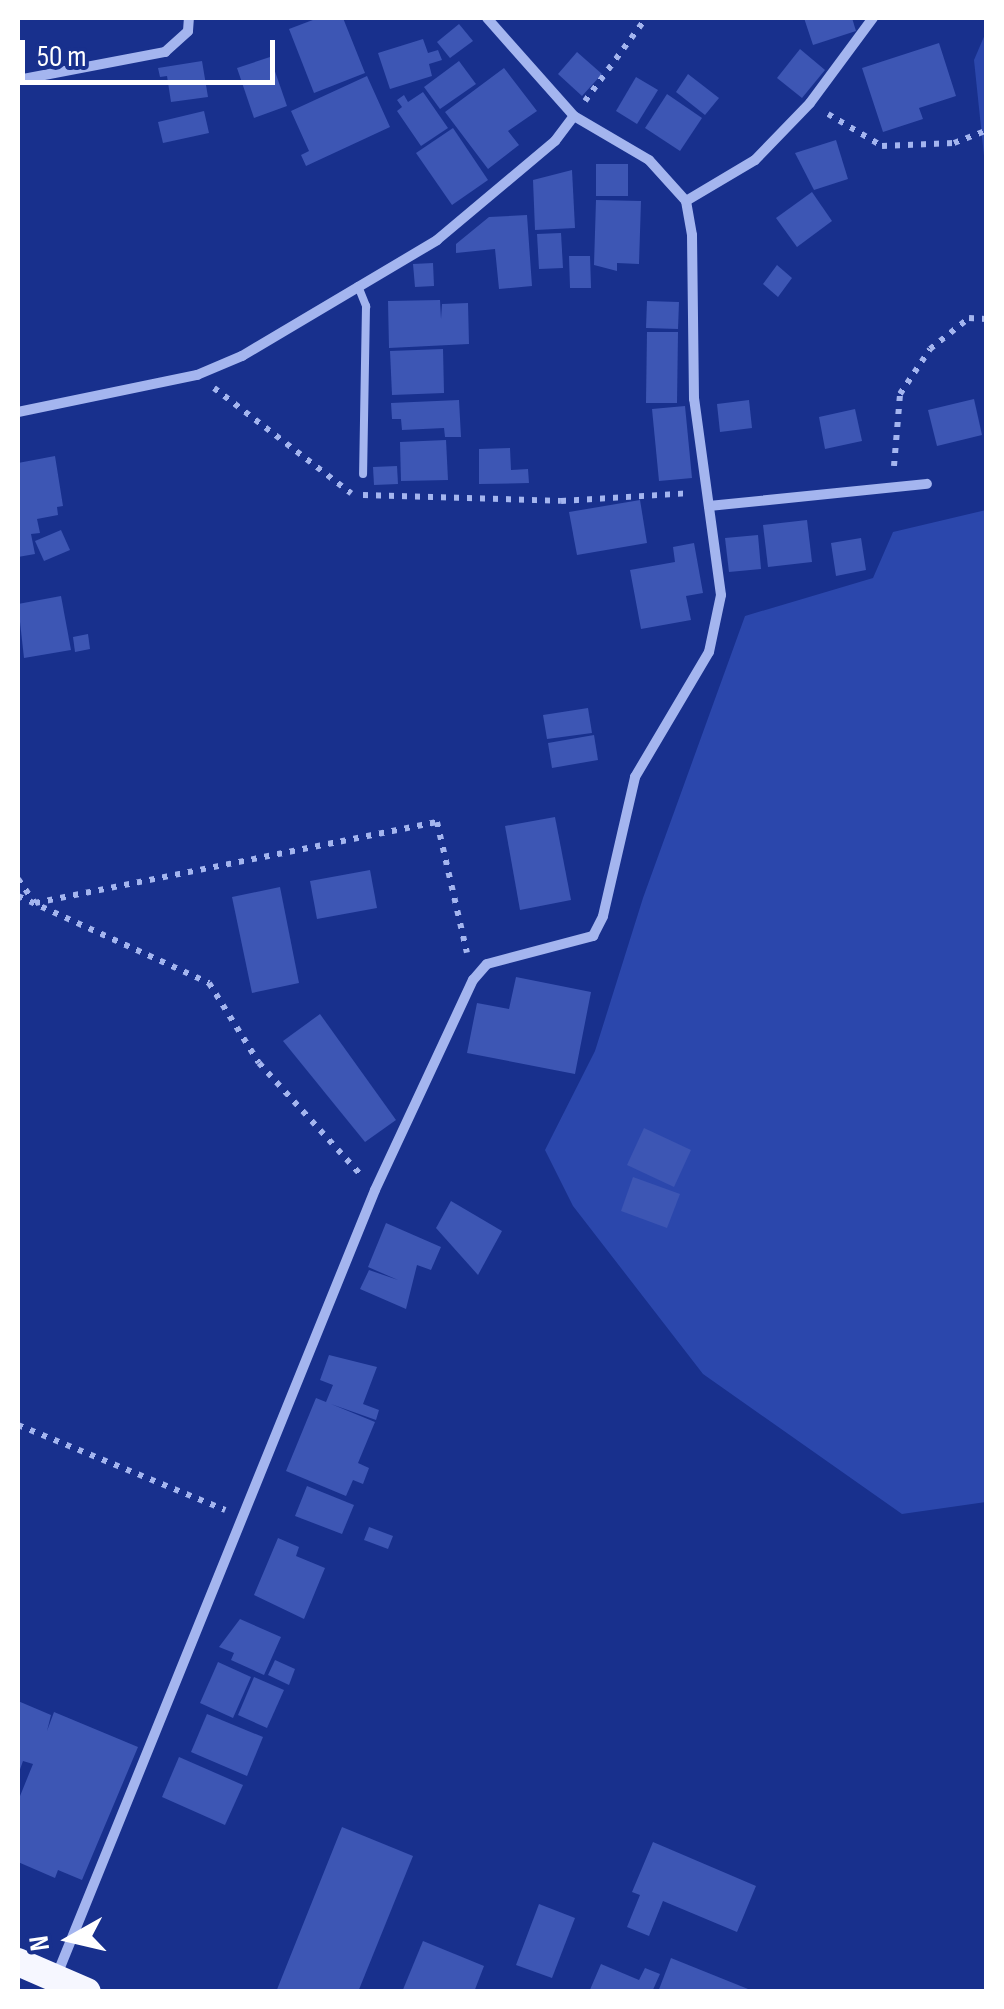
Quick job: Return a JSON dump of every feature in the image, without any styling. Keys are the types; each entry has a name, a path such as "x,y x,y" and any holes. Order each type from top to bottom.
{"highway":[{"path":"18,1962 53,1985 87,1992"}],"street":[{"path":"18,80 164,52 188,31 189,18"},
{"path":"53,1985 375,1190 473,980 487,964 592,936 603,916 635,776 708,652 721,595 694,399 692,234 686,201 649,160 574,116 486,18"},
{"path":"686,201 756,160 810,103 873,18"},
{"path":"18,412 198,375 436,240 554,141 574,116"},
{"path":"709,506 926,484"}],"lane":[{"path":"358,286 366,306 363,474"}],"path":[{"path":"574,116 646,18"},
{"path":"810,103 882,146 954,143 986,132"},
{"path":"892,488 900,394 930,349 970,318 986,319"},
{"path":"198,375 348,492 365,496 560,501 707,492"},
{"path":"35,903 437,822 473,980"},
{"path":"18,879 35,903"},
{"path":"18,896 209,983 259,1063 375,1190"},
{"path":"18,1425 244,1518"}],"shaded area":[{"path":"986,32 986,175 974,60"},
{"path":"986,510 986,1502 902,1514 703,1374 573,1206 545,1150 595,1051 643,898 745,616 873,578 893,532"}],"building":[{"path":"318,18 343,18 365,73 314,93 289,29"},
{"path":"804,18 852,18 856,31 813,45"},
{"path":"459,24 473,41 450,58 437,42"},
{"path":"423,39 428,53 438,50 442,60 429,64 432,76 390,89 378,53"},
{"path":"939,43 956,96 919,108 923,119 883,132 862,68"},
{"path":"800,49 825,70 802,98 777,78"},
{"path":"577,52 602,74 582,96 558,74"},
{"path":"270,57 287,106 254,118 237,68"},
{"path":"202,61 208,97 171,102 167,76 160,77 158,68"},
{"path":"459,61 476,84 440,109 424,87"},
{"path":"504,68 537,111 508,131 519,145 488,169 445,112"},
{"path":"688,74 719,98 705,115 676,92"},
{"path":"367,76 390,127 306,166 301,155 309,151 291,111"},
{"path":"636,77 658,90 637,124 616,111"},
{"path":"423,92 448,128 421,146 397,111 402,107 397,100 404,95 408,102"},
{"path":"667,94 702,118 680,151 645,128"},
{"path":"204,111 209,133 163,143 158,122"},
{"path":"453,128 488,180 452,205 416,153"},
{"path":"836,140 848,179 814,190 795,153"},
{"path":"596,164 628,164 628,196 596,196"},
{"path":"572,170 575,228 535,230 533,180"},
{"path":"812,192 832,221 797,247 776,218"},
{"path":"596,200 641,201 639,264 617,263 617,271 594,265"},
{"path":"527,215 532,286 499,289 495,249 456,253 456,244 489,217"},
{"path":"561,233 563,268 539,269 537,234"},
{"path":"569,256 590,256 591,288 570,288"},
{"path":"433,263 434,286 415,287 413,264"},
{"path":"777,265 792,278 778,297 763,284"},
{"path":"440,300 441,319 442,304 468,303 469,344 389,348 388,301"},
{"path":"647,301 679,302 678,329 646,328"},
{"path":"647,332 678,332 677,403 646,403"},
{"path":"443,349 444,393 392,395 390,351"},
{"path":"974,399 982,435 937,446 928,410"},
{"path":"459,400 461,437 445,437 444,428 402,430 401,419 392,419 391,403"},
{"path":"749,400 752,428 720,432 717,404"},
{"path":"685,406 692,478 659,481 652,409"},
{"path":"855,409 862,441 825,449 819,417"},
{"path":"446,440 448,480 401,481 400,442"},
{"path":"510,448 511,470 528,469 529,483 479,484 479,449"},
{"path":"55,456 63,506 57,507 58,515 37,519 40,533 31,534 35,554 18,557 18,463"},
{"path":"397,466 398,484 374,485 373,467"},
{"path":"640,500 647,543 577,555 569,512"},
{"path":"807,520 812,562 768,567 763,525"},
{"path":"61,530 70,550 44,561 35,541"},
{"path":"758,535 761,569 729,572 725,538"},
{"path":"861,538 866,570 836,576 831,543"},
{"path":"694,543 703,593 686,596 691,620 641,629 630,570 675,562 673,547"},
{"path":"61,596 71,650 24,658 18,604"},
{"path":"88,634 90,649 75,652 73,637"},
{"path":"588,708 592,733 547,739 543,715"},
{"path":"594,735 598,760 552,768 548,743"},
{"path":"555,817 571,900 520,910 505,826"},
{"path":"370,870 377,908 317,919 310,881"},
{"path":"280,887 299,983 252,993 232,897"},
{"path":"516,977 591,992 575,1074 467,1053 477,1003 509,1009"},
{"path":"320,1014 396,1120 365,1142 283,1041"},
{"path":"644,1128 691,1150 674,1187 627,1165"},
{"path":"633,1177 680,1194 667,1228 621,1211"},
{"path":"451,1201 502,1231 478,1275 436,1228"},
{"path":"386,1223 441,1247 431,1270 417,1265 406,1309 360,1289 369,1270 398,1280 368,1267"},
{"path":"329,1355 377,1367 363,1404 379,1410 376,1420 331,1404 375,1422 358,1463 369,1468 363,1484 353,1480 346,1496 286,1471 316,1398 326,1402 333,1385 320,1380"},
{"path":"307,1486 354,1505 342,1534 295,1516"},
{"path":"369,1527 393,1536 388,1549 364,1540"},
{"path":"278,1538 299,1547 296,1556 325,1568 304,1619 254,1595"},
{"path":"240,1619 281,1637 264,1675 231,1660 234,1653 219,1647"},
{"path":"275,1660 295,1669 289,1685 268,1675"},
{"path":"218,1662 251,1677 233,1718 200,1703"},
{"path":"254,1677 284,1690 267,1728 238,1715"},
{"path":"18,1701 51,1715 47,1731 54,1712 138,1747 82,1880 58,1870 55,1878 18,1862 18,1801 33,1764 23,1761 18,1775"},
{"path":"207,1714 263,1737 247,1776 191,1752"},
{"path":"179,1757 243,1785 225,1825 162,1797"},
{"path":"342,1827 413,1856 358,1992 276,1992"},
{"path":"653,1842 756,1886 737,1932 663,1901 649,1936 627,1927 640,1895 632,1892"},
{"path":"539,1904 575,1918 552,1978 516,1965"},
{"path":"423,1941 484,1966 474,1992 402,1992"},
{"path":"671,1958 753,1991 753,1992 658,1992"},
{"path":"601,1964 639,1980 645,1968 660,1974 652,1992 589,1992"}]}
